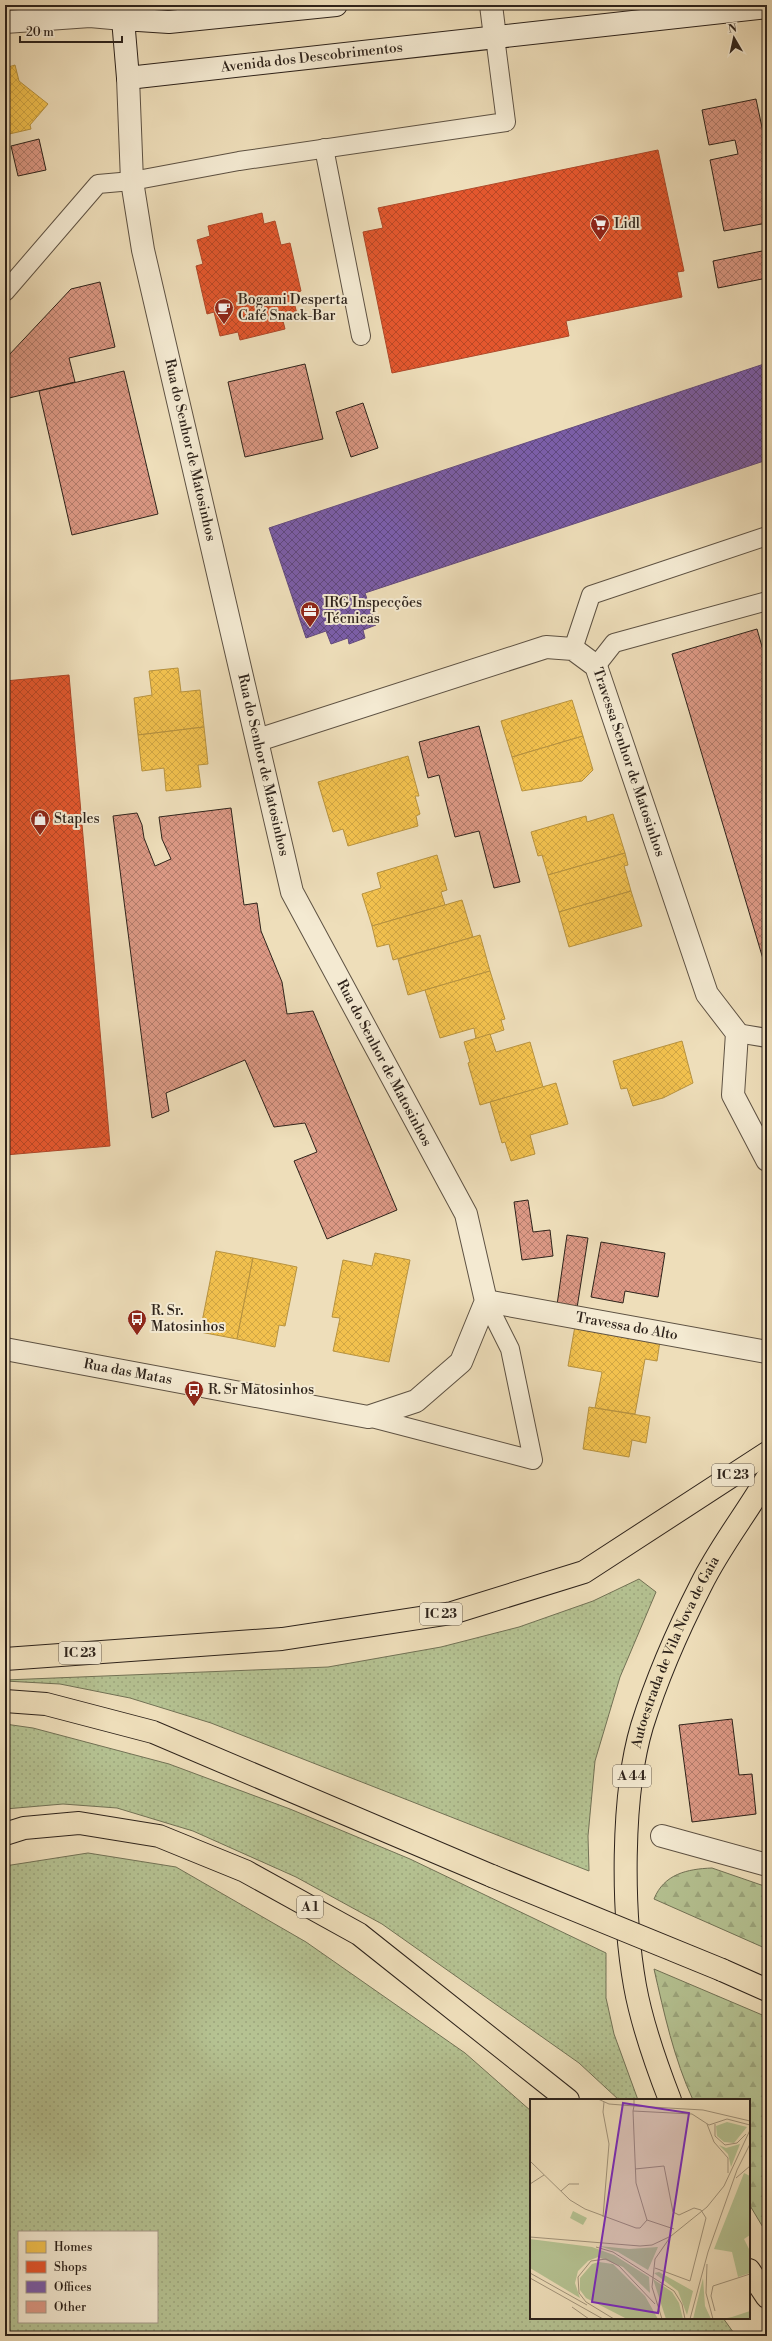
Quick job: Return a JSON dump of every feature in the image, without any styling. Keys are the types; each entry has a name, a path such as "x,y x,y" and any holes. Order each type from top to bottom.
{"highway":[{"name":"IC 23","path":"5,1659 282,1639 452,1613 584,1572 767,1453"},
{"name":"Autoestrada de Vila Nova de Gaia","path":"670,2099 656,2062 635,1987 627,1908 632,1777 642,1726 671,1648 702,1584 767,1478"},
{"path":"5,1701 46,1704 154,1732 492,1876 722,1970 767,1990"},
{"name":"A 1","path":"5,1834 24,1828 79,1823 159,1836 245,1871 359,1934 567,2099"},
{"path":"750,2272 767,2297"}],"street":[{"path":"5,22 123,12 169,22 200,12 336,5"},
{"path":"491,5 495,37"},
{"name":"Avenida dos Descobrimentos","path":"128,78 767,7"},
{"name":"Rua do Senhor de Matosinhos","path":"123,12 128,78 132,181 142,250 258,740 292,892 466,1214 486,1301"},
{"path":"258,740 546,647 573,649"},
{"name":"Travessa Senhor de Matosinhos","path":"573,649 596,666 707,994 737,1033"},
{"path":"737,1033 733,1095 767,1160"},
{"path":"368,1417 416,1401 461,1362 486,1301"},
{"name":"Travessa do Alto","path":"486,1301 767,1352"},
{"name":"Rua das Matas","path":"5,1349 368,1417"},
{"path":"662,1836 767,1865"}],"lane":[{"path":"5,292 98,184 132,181 239,161 506,122 495,37"},
{"path":"324,148 361,336"},
{"path":"573,649 591,595 767,536"},
{"path":"596,666 614,643 767,600"},
{"path":"737,1033 767,1038"},
{"path":"368,1417 533,1460 510,1350 486,1301"}],"green space":[{"path":"639,1579 656,1592 620,1677 595,1761 588,1836 589,1871 211,1723 130,1698 60,1684 5,1681 328,1667 441,1647 519,1627 593,1601"},
{"path":"5,1724 33,1728 169,1764 290,1809 410,1859 606,1953 606,1998 614,2034 638,2099 618,2099 579,2063 382,1924 296,1877 193,1831 117,1808 63,1804 5,1809"},
{"path":"88,1853 176,1867 306,1942 465,2053 530,2110 530,2319 724,2319 736,2336 5,2336 5,1866"},
{"path":"712,1868 767,1887 767,1949 654,1899 664,1884 677,1874"},
{"path":"654,1969 767,2017 767,2234 750,2206 750,2099 693,2099 680,2068"}],"building: Homes":[{"path":"15,65 19,81 48,104 30,125 31,129 5,135 5,68"},
{"path":"178,668 181,692 200,690 204,727 138,735 134,698 152,695 149,671"},
{"path":"572,700 583,736 512,757 501,721"},
{"path":"204,727 208,764 198,765 201,787 166,791 164,768 142,771 138,735"},
{"path":"583,736 593,770 582,781 522,791 512,757"},
{"path":"408,756 419,796 415,796 420,814 416,816 418,826 348,846 343,829 333,832 318,782"},
{"path":"613,814 625,853 548,875 542,855 538,856 531,832 586,816 587,822"},
{"path":"625,853 628,865 624,866 631,891 559,912 548,875"},
{"path":"437,855 447,890 441,892 445,905 372,926 362,894 381,888 377,873"},
{"path":"631,891 642,926 569,947 559,912"},
{"path":"462,900 473,937 393,960 389,944 377,947 372,926"},
{"path":"480,935 490,971 408,995 398,959"},
{"path":"490,971 505,1019 501,1020 504,1030 476,1039 474,1028 440,1038 425,990"},
{"path":"490,1034 496,1052 530,1042 543,1087 480,1105 468,1063 470,1062 464,1042"},
{"path":"682,1041 693,1083 663,1098 633,1106 627,1088 621,1089 613,1061"},
{"path":"556,1083 568,1124 530,1135 535,1154 511,1161 505,1142 502,1143 490,1102"},
{"path":"216,1251 253,1258 237,1339 200,1332"},
{"path":"375,1253 410,1260 389,1362 333,1351 340,1318 332,1317 343,1260 372,1266"},
{"path":"253,1258 297,1267 285,1326 279,1325 275,1347 237,1339"},
{"path":"575,1326 660,1341 657,1361 645,1359 635,1414 595,1408 602,1372 568,1366"},
{"path":"589,1407 650,1417 646,1443 632,1440 629,1457 583,1449"}],"building: Shops":[{"path":"658,150 684,271 677,272 682,297 566,321 569,336 392,373 363,232 383,228 378,208"},
{"path":"262,213 264,224 275,221 281,245 290,243 301,291 292,294 298,318 283,321 285,329 240,340 238,332 220,336 214,312 207,314 196,266 203,264 197,240 210,236 208,226"},
{"path":"69,675 110,1146 5,1155 5,681"}],"building: Offices":[{"path":"767,363 767,460 365,593 376,625 363,630 365,638 349,644 348,638 331,644 326,631 306,638 269,528"}],"building: Other":[{"path":"756,99 767,151 767,223 724,231 710,160 738,154 735,140 709,145 702,110"},
{"path":"39,139 46,170 18,176 11,146"},
{"path":"767,250 767,278 718,288 713,261"},
{"path":"100,282 115,347 69,358 75,382 5,399 5,352 8,356 71,289"},
{"path":"305,364 323,439 245,457 228,382"},
{"path":"124,371 158,514 72,535 39,391"},
{"path":"363,403 378,448 351,457 336,412"},
{"path":"757,629 767,664 766,969 672,654"},
{"path":"479,726 520,882 494,888 479,831 455,837 439,775 428,778 419,742"},
{"path":"231,808 244,905 257,903 261,931 282,982 287,1014 313,1011 397,1210 327,1239 294,1161 317,1152 305,1123 274,1127 245,1060 166,1093 169,1111 152,1118 113,816 137,813 142,825 144,838 155,866 171,859 162,839 159,817"},
{"path":"528,1200 533,1232 550,1230 553,1256 522,1260 514,1202"},
{"path":"567,1235 588,1238 577,1308 557,1305"},
{"path":"601,1242 665,1253 658,1297 625,1291 623,1303 591,1297"},
{"path":"732,1719 739,1775 752,1774 756,1814 692,1822 679,1725"}],"place":[{"name":"Lidl","path":"600,241"},
{"name":"Bogami Desperta Café Snack-Bar","path":"224,325"},
{"name":"IRG Inspecções Técnicas","path":"310,628"},
{"name":"Staples","path":"40,836"},
{"name":"R. Sr. Matosinhos","path":"137,1336"},
{"name":"R. Sr Matosinhos","path":"194,1407"}]}
